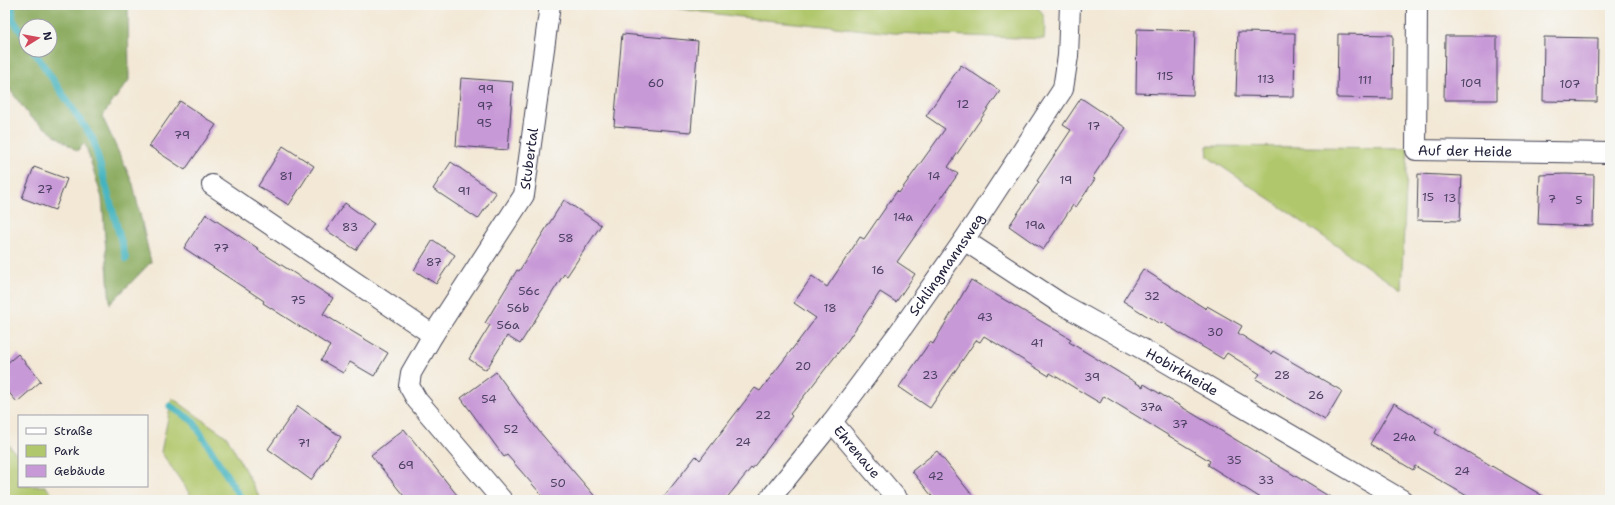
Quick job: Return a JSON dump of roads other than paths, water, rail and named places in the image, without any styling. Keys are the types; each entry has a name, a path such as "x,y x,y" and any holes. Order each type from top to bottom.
{"street":[{"name":"Stubertal","path":"502,500 417,400 409,386 411,373 433,335 524,196 550,5"},
{"name":"Schlingmannsweg","path":"769,500 832,422 900,331 964,240 1063,89 1068,56 1070,5"},
{"name":"Auf der Heide","path":"1417,5 1416,150 1610,153"},
{"path":"212,185 433,335"},
{"name":"Hobirkheide","path":"964,240 1060,303 1164,361 1402,500"},
{"name":"Ehrenaue","path":"832,422 898,500"}],"waterway":[{"path":"12,5 13,20 18,27"},
{"path":"38,58 93,139 126,259"},
{"path":"170,406 193,421 242,500"}]}
